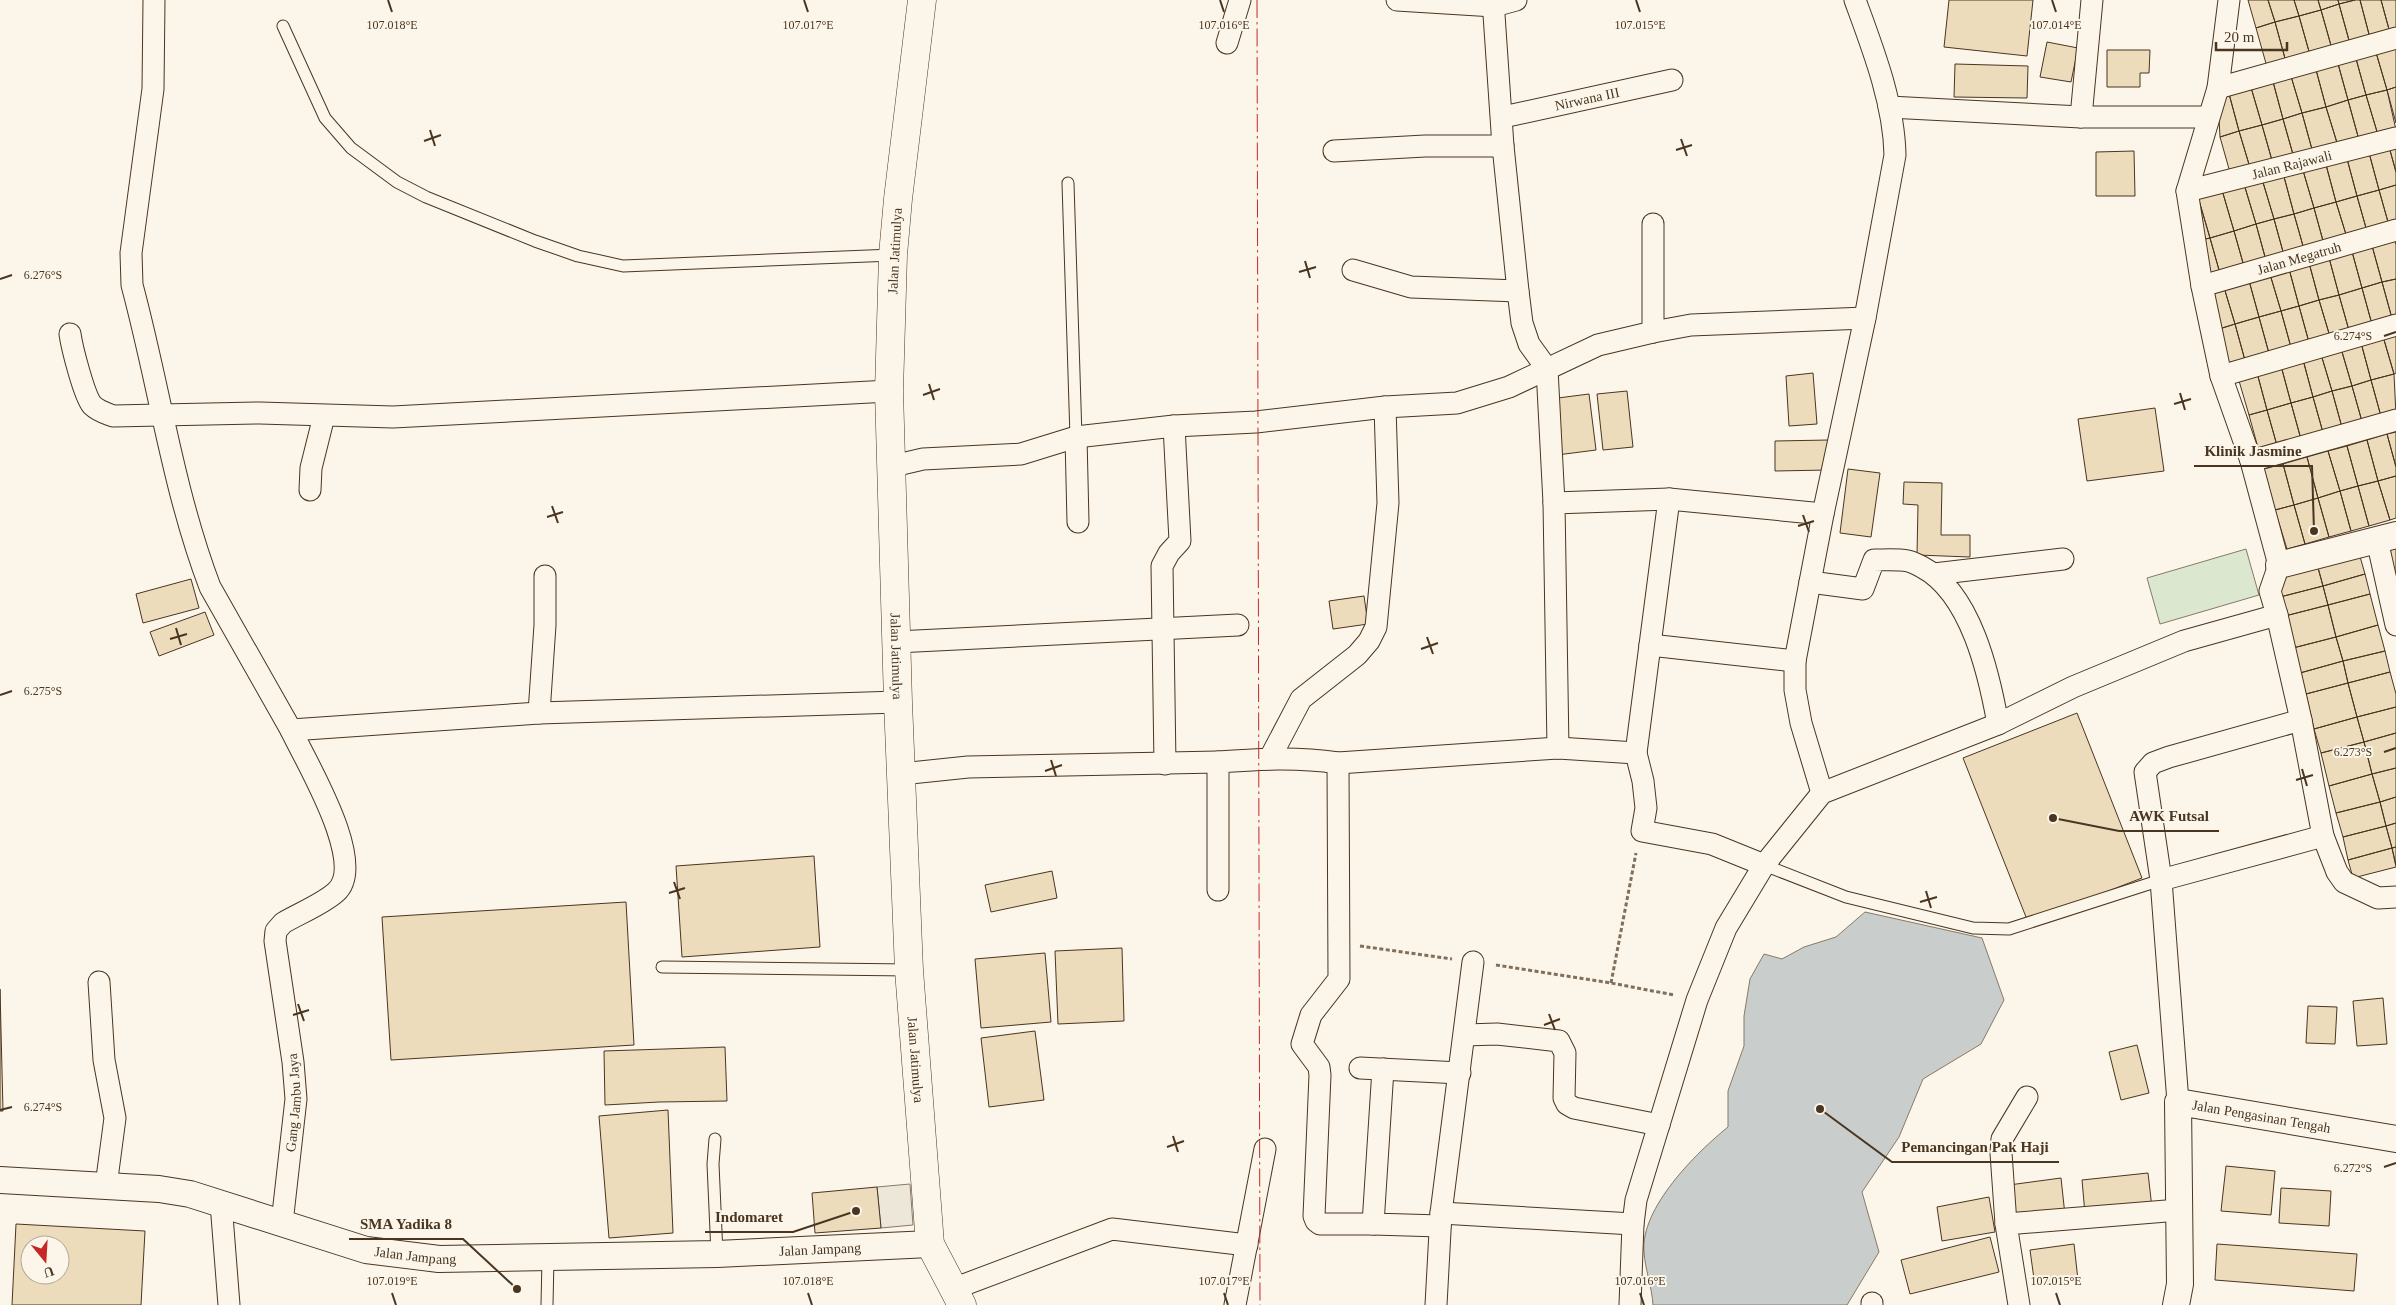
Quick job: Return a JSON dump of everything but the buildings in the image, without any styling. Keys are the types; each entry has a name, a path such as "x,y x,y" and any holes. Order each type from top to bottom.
{"main road":[{"name":"Jalan Jatimulya","path":"922,0 893,255 889,391 900,774 908,970 930,1244 957,1297"}],"street":[{"path":"154,0 153,89 130,269 183,499 210,587 291,730 539,713 898,702"},
{"path":"1227,44 1240,0"},
{"path":"1396,0 1493,3 1516,0"},
{"path":"1822,793 1801,724 1795,690 1795,661 1895,155 1895,134 1889,107 1855,0"},
{"path":"2081,117 2092,0"},
{"path":"2229,0 2218,88 2187,191 2202,286 2221,376 2251,461 2279,565 2270,591 2301,720 2323,836 2337,872 2344,882 2378,898 2396,897"},
{"path":"1493,3 1503,117 1503,146 1522,323 1529,344 1547,369 1554,503 1558,748"},
{"path":"2218,88 2396,38"},
{"name":"Nirwana III","path":"1503,117 1672,80"},
{"path":"1889,107 2081,117 2208,117"},
{"name":"Jalan Rajawali","path":"2187,191 2396,138"},
{"path":"1334,152 1425,146 1503,146"},
{"path":"1653,224 1653,332"},
{"name":"Jalan Megatruh","path":"2202,286 2396,230"},
{"path":"1353,270 1411,287 1518,291"},
{"path":"892,466 923,460 1021,454 1076,437 1174,426 1256,422 1386,407 1458,403 1509,386 1598,345 1653,332 1690,325 1864,318"},
{"path":"2221,376 2396,325"},
{"path":"70,334 74,357 91,403 100,412 113,416 260,413 393,417 889,391"},
{"path":"1270,758 1300,699 1357,655 1369,641 1376,627 1388,503 1386,407"},
{"path":"310,490 311,468 324,416"},
{"path":"2251,461 2396,420"},
{"path":"1165,764 1162,566 1165,558 1180,541 1174,426"},
{"path":"1076,437 1078,522"},
{"path":"1554,503 1669,500 1823,514"},
{"path":"1669,500 1636,753 1644,781 1646,808 1642,832 1712,844 1764,865"},
{"path":"2279,565 2386,537 2396,625"},
{"path":"1934,574 2064,559"},
{"path":"1810,582 1863,589 1874,560 1909,561 1934,574 1959,606 1977,642 1990,681 1998,724"},
{"path":"539,713 545,625 545,576"},
{"path":"1630,1305 1633,1224 1636,1200 1697,1000 1726,928 1764,865 1822,793 1998,724 2073,687 2184,640 2277,615"},
{"path":"896,642 1238,625"},
{"path":"1650,645 1795,661"},
{"path":"2178,1102 2161,880 2145,772 2153,763 2168,757 2301,720"},
{"name":"Gang Jambu Jaya","path":"282,1223 294,1126 296,1083 280,986 275,941 276,931 283,923 336,892 346,873 343,844 333,817 291,730"},
{"path":"900,774 968,767 1165,764 1270,758 1311,759 1338,763 1558,748 1636,753"},
{"path":"1218,762 1218,890"},
{"path":"1338,763 1339,979 1312,1015 1302,1044 1319,1067 1320,1075 1314,1216 1316,1221 1320,1224 1373,1224 1440,1219 1633,1224"},
{"path":"2161,880 2323,836"},
{"path":"1436,1305 1440,1219 1473,962"},
{"path":"100,982 104,1060 114,1118 106,1186"},
{"path":"1465,1034 1497,1034 1559,1041 1565,1053 1564,1098 1567,1104 1574,1108 1659,1125"},
{"path":"1360,1068 1460,1074"},
{"path":"1373,1224 1383,1069"},
{"path":"2019,1305 2006,1224 2001,1152 2002,1139 2026,1097"},
{"name":"Jalan Pengasinan Tengah","path":"2176,1305 2180,1284 2178,1102 2396,1139"},
{"path":"1236,1305 1265,1149"},
{"name":"Jalan Jampang","path":"0,1180 158,1189 190,1194 366,1250 439,1259 717,1254 930,1244"},
{"path":"221,1203 229,1305"},
{"path":"2006,1224 2179,1210"},
{"path":"957,1297 1112,1229 1247,1245"}],"lane":[{"path":"283,26 325,118 351,148 397,182 426,197 535,241 578,256 623,266 893,255"},
{"path":"1068,183 1076,437"},
{"path":"1764,865 1846,896 1973,928 1986,929 2009,929 2161,880"},
{"path":"662,967 908,970"},
{"path":"715,1139 713,1164 717,1254"},
{"path":"547,1305 548,1258"}],"path":[{"path":"1611,983 1637,850"},
{"path":"1340,943 1611,983 1697,1000"}],"green space":[{"path":"2246,549 2259,595 2160,624 2147,578"}],"shaded area":[{"path":"1865,912 1982,938 2004,1000 1981,1044 1923,1079 1899,1137 1862,1192 1879,1252 1847,1305 1653,1305 1644,1252 1645,1235 1651,1217 1673,1182 1701,1151 1728,1127 1728,1091 1744,1046 1744,1016 1750,979 1764,954 1782,959 1804,947 1836,937"},
{"path":"910,1184 913,1225 881,1228 877,1187"}],"power":[{"path":"1257,0 1260,1305"}],"place":[{"name":"Klinik Jasmine","path":"2314,531"},
{"name":"AWK Futsal","path":"2053,818"},
{"name":"Pemancingan Pak Haji","path":"1820,1109"},
{"name":"Indomaret","path":"856,1211"},
{"name":"SMA Yadika 8","path":"517,1289"}]}
